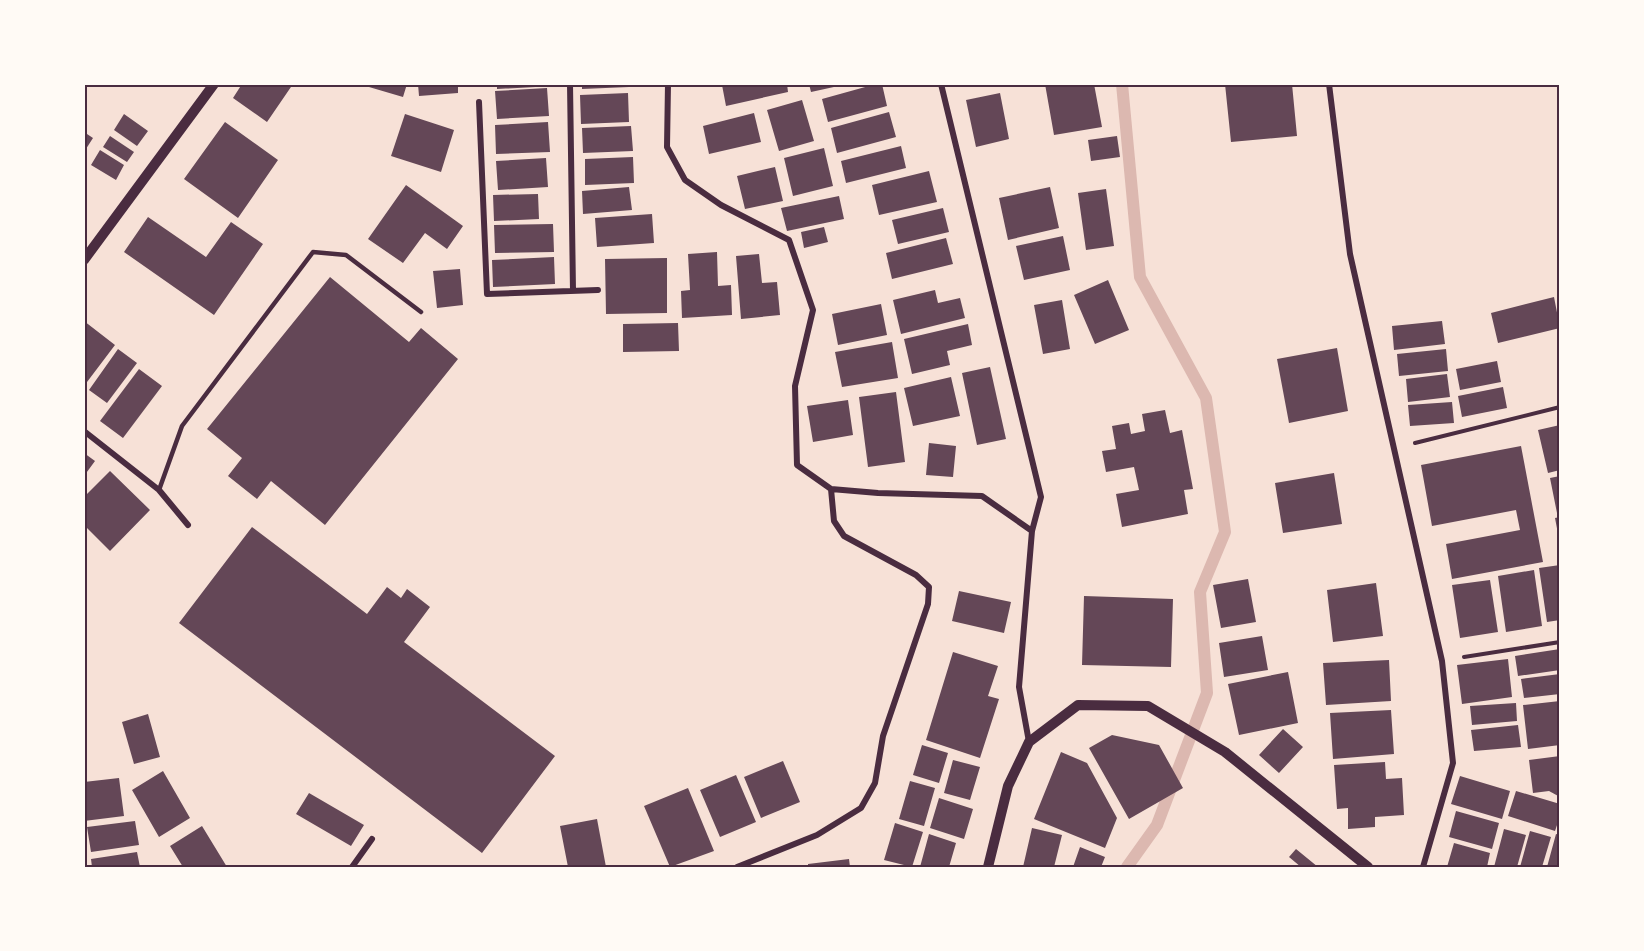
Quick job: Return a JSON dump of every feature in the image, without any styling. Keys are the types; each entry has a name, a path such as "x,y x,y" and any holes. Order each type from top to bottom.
{"street":[{"path":"84,260 214,84"},
{"path":"570,84 573,291"},
{"path":"668,84 667,147 685,180 721,205 789,240 813,310 795,386 797,465 831,489 878,493 982,496 1032,531"},
{"path":"940,84 1041,496 1032,531 1018,687 1029,742"},
{"path":"1329,84 1350,254 1442,661 1453,763 1423,867"},
{"path":"479,102 487,294 598,290"},
{"path":"84,431 159,490 188,525"},
{"path":"737,867 818,835 861,808 875,783 883,736 928,604 929,587 916,575 844,536 834,521 831,489"},
{"path":"987,867 1008,786 1029,742 1078,705 1148,706 1215,746 1368,867"},
{"path":"352,867 372,839"}],"lane":[{"path":"159,490 182,426 313,252 346,255 421,312"}],"path":[{"path":"1394,448 1560,407"},
{"path":"1442,661 1560,642"}],"building":[{"path":"242,84 293,84 267,122 233,98"},
{"path":"370,84 407,84 403,97 369,87"},
{"path":"418,84 458,84 458,93 419,96"},
{"path":"497,84 554,84 554,86 497,89"},
{"path":"582,84 629,84 629,87 582,89"},
{"path":"787,84 788,92 726,106 722,85"},
{"path":"809,84 843,84 843,85 811,92"},
{"path":"882,84 887,106 828,122 822,99"},
{"path":"1045,84 1094,84 1102,127 1054,135"},
{"path":"1225,84 1292,84 1297,136 1231,142"},
{"path":"547,88 549,116 497,119 495,91"},
{"path":"628,93 629,122 581,124 580,95"},
{"path":"1000,93 1009,139 976,147 966,100"},
{"path":"802,100 814,141 779,151 767,110"},
{"path":"889,112 896,137 837,153 831,128"},
{"path":"754,113 761,142 709,154 703,126"},
{"path":"124,114 148,131 137,146 114,130"},
{"path":"405,114 454,130 441,172 391,156"},
{"path":"225,122 278,160 238,218 184,179"},
{"path":"548,122 550,152 496,154 495,125"},
{"path":"631,126 633,151 583,153 582,128"},
{"path":"84,132 93,138 84,152"},
{"path":"110,136 134,152 127,162 103,147"},
{"path":"1117,136 1120,157 1091,161 1088,140"},
{"path":"901,146 906,168 846,183 841,161"},
{"path":"824,148 833,186 793,196 784,158"},
{"path":"100,150 124,165 116,180 91,165"},
{"path":"633,157 634,183 585,185 585,159"},
{"path":"546,158 548,187 498,190 496,161"},
{"path":"775,167 783,201 745,209 737,176"},
{"path":"929,171 937,202 879,215 872,185"},
{"path":"406,185 463,226 447,249 425,233 403,263 368,239"},
{"path":"629,187 632,210 583,214 582,191"},
{"path":"1050,187 1059,228 1008,240 999,198"},
{"path":"1106,189 1114,246 1086,250 1078,193"},
{"path":"538,194 539,219 494,221 493,195"},
{"path":"839,196 844,219 787,231 781,208"},
{"path":"943,208 949,232 898,244 892,220"},
{"path":"652,214 654,243 597,247 595,218"},
{"path":"148,217 206,257 231,222 263,244 214,315 124,252"},
{"path":"553,224 554,252 495,253 494,225"},
{"path":"824,227 828,242 804,248 801,232"},
{"path":"1063,236 1070,270 1024,280 1016,246"},
{"path":"946,238 953,264 892,279 886,253"},
{"path":"717,252 718,286 731,285 732,315 682,318 681,291 690,290 688,254"},
{"path":"759,254 762,283 777,282 780,315 741,319 736,256"},
{"path":"554,257 555,284 493,287 492,260"},
{"path":"667,258 667,313 606,314 605,259"},
{"path":"460,269 463,305 437,308 433,271"},
{"path":"330,277 409,342 421,328 458,359 325,525 271,481 257,499 228,476 242,458 207,429"},
{"path":"1108,280 1129,330 1095,344 1074,295"},
{"path":"935,290 938,303 960,298 965,318 901,334 893,300"},
{"path":"1554,297 1560,328 1498,343 1491,313"},
{"path":"1062,300 1070,349 1043,354 1034,305"},
{"path":"881,304 887,335 838,345 832,314"},
{"path":"84,321 115,345 84,386"},
{"path":"1442,321 1445,344 1394,350 1392,326"},
{"path":"678,323 679,351 623,352 623,324"},
{"path":"968,324 972,345 947,351 950,365 912,374 904,339"},
{"path":"892,342 898,378 842,387 835,352"},
{"path":"1337,348 1348,411 1289,423 1277,359"},
{"path":"118,349 137,363 107,403 89,390"},
{"path":"1446,349 1448,371 1399,376 1397,354"},
{"path":"1497,361 1501,382 1460,390 1456,369"},
{"path":"990,367 1006,439 977,445 962,373"},
{"path":"139,369 162,386 123,438 100,421"},
{"path":"1447,374 1450,397 1408,402 1406,379"},
{"path":"951,377 960,416 913,426 904,388"},
{"path":"1503,387 1507,408 1462,417 1458,396"},
{"path":"896,392 905,462 868,467 859,397"},
{"path":"848,400 853,435 813,442 807,406"},
{"path":"1452,402 1454,423 1410,426 1408,405"},
{"path":"1165,410 1170,433 1182,430 1193,489 1184,490 1188,514 1122,527 1116,494 1139,490 1134,467 1106,472 1102,451 1116,449 1112,426 1129,423 1131,434 1145,431 1142,414"},
{"path":"1560,425 1560,470 1548,473 1538,430"},
{"path":"929,443 956,446 953,477 926,475"},
{"path":"1521,446 1543,562 1452,579 1446,544 1520,530 1516,510 1432,526 1421,465"},
{"path":"84,453 95,461 84,476"},
{"path":"110,471 150,510 110,551 84,525 84,497"},
{"path":"1334,473 1342,524 1283,533 1275,483"},
{"path":"1560,476 1560,513 1557,513 1550,478"},
{"path":"1560,517 1560,539 1559,539 1555,518"},
{"path":"252,527 367,614 387,587 401,598 407,589 430,607 404,642 555,756 482,853 179,623"},
{"path":"1560,565 1560,620 1547,622 1539,568"},
{"path":"1534,570 1542,626 1506,632 1498,576"},
{"path":"1248,579 1256,622 1221,628 1213,585"},
{"path":"1490,580 1498,632 1460,638 1452,585"},
{"path":"1376,583 1383,636 1333,642 1327,590"},
{"path":"959,591 1011,602 1004,633 952,621"},
{"path":"1084,596 1173,599 1171,667 1082,665"},
{"path":"1262,636 1268,670 1224,677 1219,643"},
{"path":"1560,649 1560,670 1518,676 1515,656"},
{"path":"953,652 998,666 988,696 999,699 980,758 926,740"},
{"path":"1508,659 1512,697 1462,704 1457,665"},
{"path":"1389,660 1391,701 1326,705 1323,663"},
{"path":"1288,672 1298,723 1239,735 1228,684"},
{"path":"1560,674 1560,694 1524,698 1521,679"},
{"path":"1560,701 1560,745 1528,749 1523,705"},
{"path":"1516,703 1517,721 1472,725 1470,706"},
{"path":"1391,710 1394,754 1333,759 1330,713"},
{"path":"148,714 160,757 134,764 122,722"},
{"path":"1518,725 1521,747 1474,751 1471,730"},
{"path":"1283,729 1303,747 1279,773 1259,755"},
{"path":"1112,735 1159,745 1183,788 1129,819 1089,748"},
{"path":"922,745 948,753 939,783 913,775"},
{"path":"1061,752 1087,763 1117,818 1105,848 1034,819"},
{"path":"1560,756 1560,797 1549,791 1533,793 1529,760"},
{"path":"953,760 980,767 970,800 944,793"},
{"path":"783,761 800,802 761,818 744,777"},
{"path":"1385,762 1386,779 1402,778 1404,815 1375,817 1375,827 1348,829 1348,808 1337,809 1334,765"},
{"path":"163,771 190,818 159,837 132,790"},
{"path":"736,775 756,822 720,837 700,790"},
{"path":"1460,776 1510,791 1502,819 1451,804"},
{"path":"119,778 124,816 84,821 84,782"},
{"path":"910,781 935,788 924,826 899,819"},
{"path":"688,788 714,851 670,867 644,806"},
{"path":"1516,791 1560,804 1560,816 1555,831 1508,816"},
{"path":"309,793 364,825 351,846 296,814"},
{"path":"939,798 973,809 964,839 930,828"},
{"path":"1456,811 1499,823 1492,849 1449,837"},
{"path":"597,819 606,867 568,867 560,826"},
{"path":"135,821 139,845 91,852 87,827"},
{"path":"895,823 923,832 912,867 884,860"},
{"path":"202,826 227,867 183,867 170,846"},
{"path":"1032,828 1062,835 1054,867 1023,867"},
{"path":"1504,829 1526,835 1517,867 1494,867"},
{"path":"1530,831 1551,837 1542,867 1520,867"},
{"path":"929,834 956,843 949,867 920,867"},
{"path":"1556,834 1560,835 1560,867 1547,867"},
{"path":"1454,843 1490,853 1487,867 1472,865 1471,867 1447,867"},
{"path":"1080,847 1105,857 1101,867 1073,867"},
{"path":"1296,849 1318,867 1301,867 1289,857"},
{"path":"137,852 140,867 92,867 91,859"},
{"path":"849,859 850,867 808,867 808,864"}],"waterway":[{"path":"1122,84 1140,277 1206,398 1225,532 1200,592 1207,693 1157,825 1127,867"}]}
